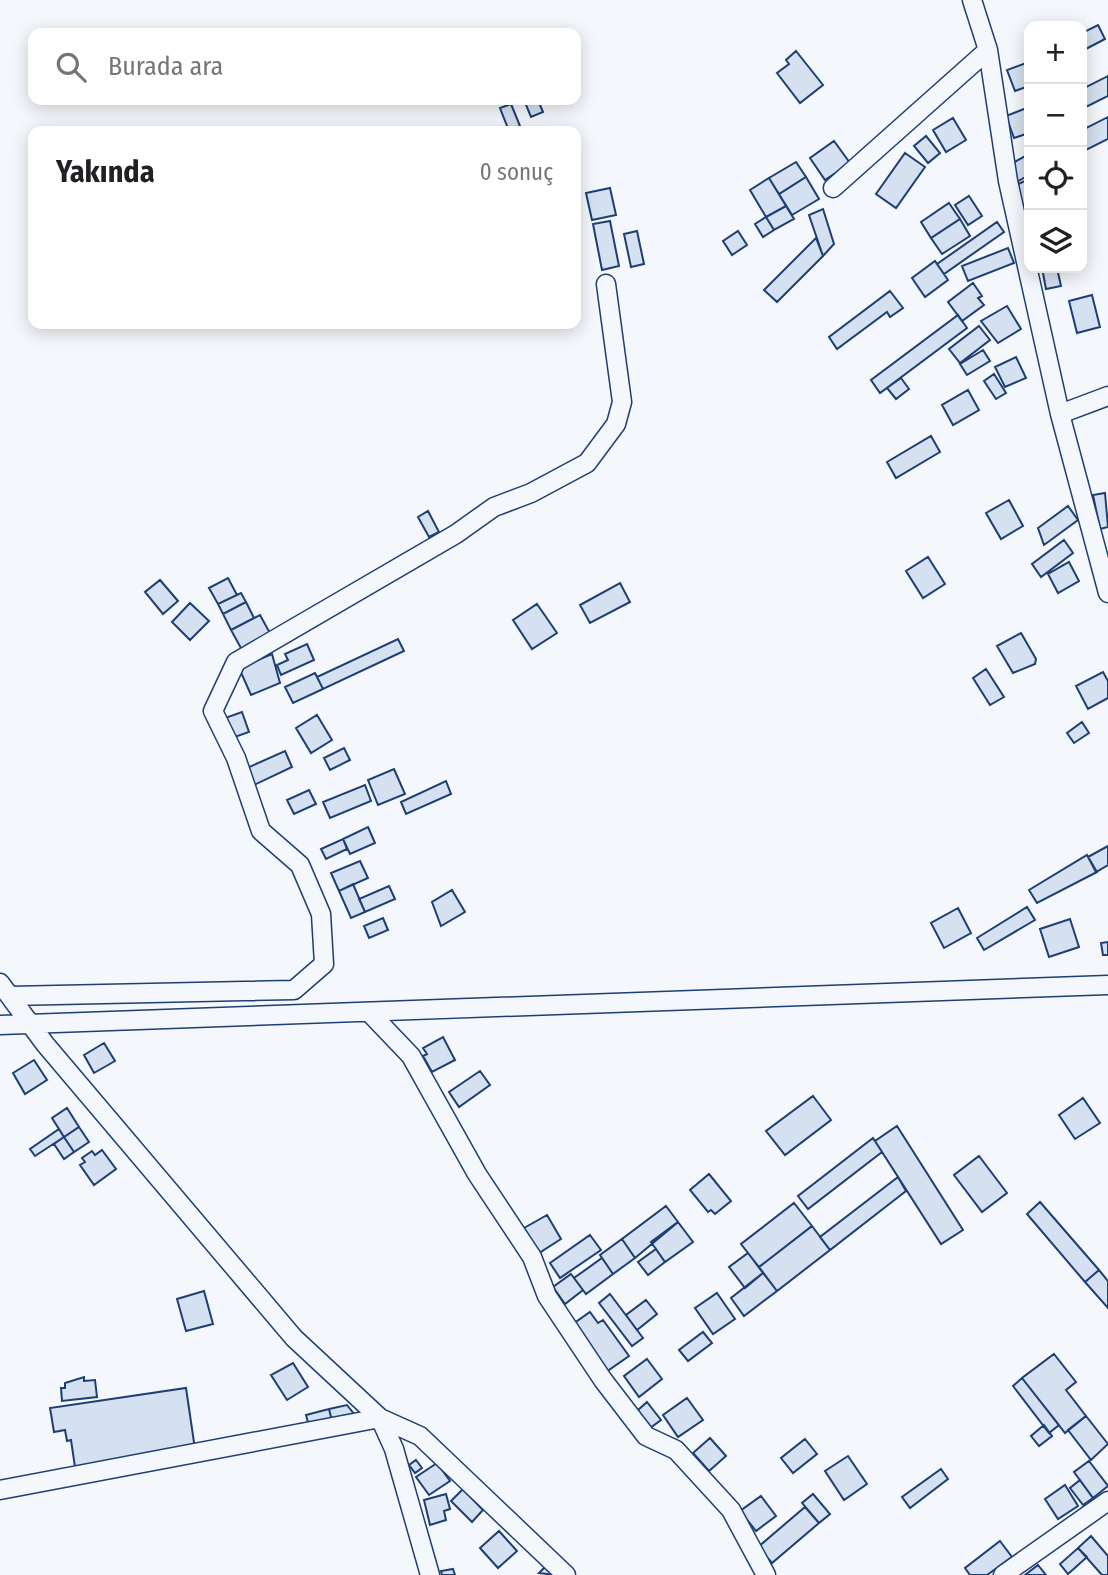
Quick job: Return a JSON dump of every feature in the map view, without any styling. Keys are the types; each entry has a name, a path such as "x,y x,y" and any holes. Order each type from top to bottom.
{"street":[{"path":"972,0 988,50 1008,181 1060,414 1108,593"},
{"path":"833,188 988,50"},
{"path":"5,990 294,990 324,964 321,914 300,865 261,831 236,758 213,711 236,662 456,534 494,507 531,493 587,463 616,424 622,402 606,284"},
{"path":"1060,414 1108,396"},
{"path":"0,1025 1108,985"},
{"path":"5,990 30,1024 294,1338 373,1411 420,1436 566,1575"},
{"path":"369,1012 411,1056 477,1174 532,1257 547,1296 603,1380 646,1436 676,1450 731,1510 766,1575"},
{"path":"0,1490 342,1427 373,1411"},
{"path":"373,1411 394,1450 430,1575"},
{"path":"1003,1575 1108,1501"}],"building":[{"path":"1098,25 1105,39 1087,48 1087,30"},
{"path":"796,51 823,85 800,103 777,73 789,64 786,60"},
{"path":"1024,64 1024,88 1015,91 1007,70"},
{"path":"1108,76 1108,96 1087,106 1087,86"},
{"path":"511,105 520,126 507,126 500,108"},
{"path":"526,105 540,105 543,112 531,117"},
{"path":"1024,109 1024,135 1014,138 1006,116"},
{"path":"1108,117 1108,139 1087,150 1087,128"},
{"path":"953,118 966,140 946,152 933,130"},
{"path":"926,136 940,153 928,163 914,146"},
{"path":"834,141 850,163 825,180 810,158"},
{"path":"905,153 925,167 896,208 876,194"},
{"path":"1024,157 1024,178 1015,183 1009,165"},
{"path":"796,162 806,177 779,194 769,178"},
{"path":"806,177 819,199 792,215 779,194"},
{"path":"769,178 786,206 766,217 750,190"},
{"path":"1024,181 1024,207 1020,209 1014,186"},
{"path":"610,188 616,215 592,220 586,193"},
{"path":"969,196 982,216 968,225 955,205"},
{"path":"949,203 960,219 931,238 921,222"},
{"path":"786,206 794,219 774,230 766,217"},
{"path":"823,209 834,244 823,256 809,215"},
{"path":"766,217 774,230 763,237 755,224"},
{"path":"960,219 970,236 942,254 931,238"},
{"path":"610,221 619,266 602,270 593,224"},
{"path":"997,222 1004,232 944,274 937,264"},
{"path":"637,231 644,264 631,267 624,234"},
{"path":"738,231 747,245 732,255 723,241"},
{"path":"816,238 823,256 777,302 764,290"},
{"path":"1008,248 1014,263 968,281 962,266"},
{"path":"935,261 948,280 925,297 912,278"},
{"path":"1043,273 1058,273 1061,286 1046,289"},
{"path":"973,283 982,296 978,298 984,305 962,321 948,302"},
{"path":"890,291 903,308 890,317 887,312 837,349 829,337"},
{"path":"1092,295 1100,327 1077,333 1069,301"},
{"path":"1007,306 1021,329 998,343 981,321"},
{"path":"958,315 967,328 880,393 871,380"},
{"path":"979,326 990,340 960,363 949,349"},
{"path":"983,350 990,361 967,375 960,364"},
{"path":"1016,357 1026,378 1005,387 995,367"},
{"path":"994,374 1006,393 996,399 984,381"},
{"path":"901,378 909,389 896,399 887,388"},
{"path":"968,390 979,410 953,425 942,405"},
{"path":"931,436 940,452 896,478 887,462"},
{"path":"1105,493 1108,527 1100,529 1093,495"},
{"path":"1009,500 1023,526 1001,539 986,513"},
{"path":"1068,506 1078,520 1044,545 1038,528"},
{"path":"428,511 439,532 429,537 418,517"},
{"path":"1064,540 1073,553 1041,577 1032,564"},
{"path":"928,557 945,584 923,598 906,571"},
{"path":"1069,562 1079,581 1058,593 1048,574"},
{"path":"228,578 237,595 218,604 209,588"},
{"path":"160,580 178,601 163,614 145,592"},
{"path":"620,583 630,602 590,623 580,605"},
{"path":"241,593 246,602 223,614 218,604"},
{"path":"246,602 254,618 231,630 223,614"},
{"path":"190,603 209,621 190,640 172,622"},
{"path":"537,604 557,633 532,649 513,620"},
{"path":"260,615 271,635 242,650 231,630"},
{"path":"1021,633 1036,659 1035,664 1013,673 997,646"},
{"path":"398,639 404,651 323,689 317,677"},
{"path":"307,644 314,660 281,675 277,665 288,660 285,654"},
{"path":"272,654 280,683 251,695 239,668"},
{"path":"986,669 1004,697 990,705 973,678"},
{"path":"1103,672 1108,681 1108,698 1088,709 1076,686"},
{"path":"315,673 323,689 293,703 285,687"},
{"path":"242,712 249,732 232,738 225,718"},
{"path":"317,715 332,740 311,753 296,728"},
{"path":"1082,722 1089,733 1074,743 1067,733"},
{"path":"344,748 350,760 330,770 324,758"},
{"path":"285,751 292,767 254,785 247,768"},
{"path":"394,769 405,794 378,805 368,780"},
{"path":"446,781 451,794 406,814 401,802"},
{"path":"365,785 371,801 330,818 323,802"},
{"path":"309,790 316,804 294,814 287,800"},
{"path":"368,827 375,843 350,854 343,839"},
{"path":"343,839 347,849 326,859 321,849"},
{"path":"1108,846 1108,865 1096,872 1088,857"},
{"path":"1087,855 1097,872 1037,903 1029,890"},
{"path":"360,861 368,878 339,891 331,873"},
{"path":"353,884 365,912 351,918 339,891"},
{"path":"389,886 395,899 365,912 359,899"},
{"path":"452,890 465,912 441,926 432,902"},
{"path":"1027,907 1035,920 984,950 977,938"},
{"path":"958,908 971,933 944,948 931,923"},
{"path":"383,918 388,930 369,938 364,926"},
{"path":"1070,919 1079,947 1049,957 1040,929"},
{"path":"1108,942 1108,955 1103,955 1101,943"},
{"path":"443,1037 455,1060 432,1072 423,1056 427,1054 423,1048"},
{"path":"104,1043 115,1061 94,1073 84,1055"},
{"path":"34,1060 47,1080 25,1094 13,1073"},
{"path":"480,1071 490,1085 459,1107 449,1092"},
{"path":"813,1096 831,1120 785,1155 766,1131"},
{"path":"1083,1098 1100,1123 1075,1139 1059,1115"},
{"path":"67,1108 79,1127 64,1137 52,1118"},
{"path":"897,1126 963,1230 941,1244 875,1141"},
{"path":"79,1127 89,1142 74,1152 64,1137"},
{"path":"59,1129 64,1137 35,1156 30,1149"},
{"path":"64,1137 74,1152 64,1159 54,1144"},
{"path":"873,1138 882,1152 808,1209 798,1196"},
{"path":"102,1150 116,1169 94,1185 80,1165 85,1162 82,1158 92,1151 95,1155"},
{"path":"979,1156 1007,1193 982,1212 954,1175"},
{"path":"709,1174 731,1201 715,1214 711,1210 708,1212 690,1190"},
{"path":"898,1177 906,1191 830,1250 820,1237"},
{"path":"1040,1202 1099,1270 1085,1282 1027,1214"},
{"path":"794,1203 812,1226 759,1267 741,1244"},
{"path":"666,1206 678,1222 635,1258 622,1239"},
{"path":"547,1215 561,1239 539,1253 524,1228"},
{"path":"678,1222 693,1242 665,1262 651,1242"},
{"path":"812,1226 830,1250 777,1291 759,1267"},
{"path":"590,1235 601,1250 560,1278 550,1263"},
{"path":"622,1239 635,1258 613,1274 600,1255"},
{"path":"656,1249 665,1262 648,1275 638,1262"},
{"path":"748,1253 763,1273 745,1288 729,1267"},
{"path":"602,1258 613,1274 586,1294 574,1278"},
{"path":"1099,1270 1108,1281 1108,1308 1085,1282"},
{"path":"763,1273 777,1291 744,1316 731,1298"},
{"path":"571,1274 583,1290 565,1304 553,1287"},
{"path":"204,1291 213,1324 186,1331 177,1299"},
{"path":"717,1293 735,1319 713,1334 695,1308"},
{"path":"610,1294 643,1338 632,1346 599,1303"},
{"path":"646,1300 657,1314 637,1330 626,1315"},
{"path":"590,1312 598,1323 603,1320 629,1356 606,1372 573,1324"},
{"path":"703,1332 712,1343 688,1361 679,1350"},
{"path":"1054,1354 1076,1382 1066,1390 1086,1416 1065,1433 1022,1378"},
{"path":"647,1359 662,1379 639,1397 624,1376"},
{"path":"293,1363 308,1387 287,1400 271,1375"},
{"path":"84,1377 84,1381 95,1380 97,1397 62,1401 61,1388 65,1388 65,1383"},
{"path":"1022,1378 1059,1425 1049,1433 1013,1386"},
{"path":"186,1388 195,1449 75,1467 71,1440 67,1441 65,1430 54,1432 50,1408"},
{"path":"687,1398 703,1420 678,1437 663,1415"},
{"path":"647,1402 661,1420 650,1428 637,1411"},
{"path":"347,1405 358,1419 333,1425 329,1409"},
{"path":"329,1409 333,1425 310,1430 306,1415"},
{"path":"1086,1416 1108,1444 1091,1460 1068,1430"},
{"path":"1044,1425 1052,1436 1039,1446 1031,1436"},
{"path":"710,1438 726,1456 709,1471 693,1453"},
{"path":"805,1439 817,1454 793,1473 781,1458"},
{"path":"848,1456 867,1484 844,1500 825,1471"},
{"path":"416,1460 422,1468 415,1473 409,1465"},
{"path":"1089,1461 1108,1486 1093,1498 1074,1472"},
{"path":"437,1463 450,1481 429,1495 416,1477"},
{"path":"941,1469 948,1479 910,1508 902,1497"},
{"path":"1080,1480 1093,1498 1083,1505 1070,1488"},
{"path":"1065,1485 1078,1506 1058,1519 1045,1499"},
{"path":"463,1489 483,1510 472,1522 451,1501"},
{"path":"446,1494 450,1509 444,1511 446,1520 430,1525 424,1500"},
{"path":"813,1494 830,1514 819,1523 802,1503"},
{"path":"761,1496 776,1516 756,1531 740,1511"},
{"path":"805,1507 819,1523 772,1563 758,1547"},
{"path":"499,1531 517,1551 498,1568 480,1548"},
{"path":"1091,1536 1108,1556 1108,1575 1102,1575 1078,1548"},
{"path":"1000,1541 1012,1557 987,1575 970,1575 965,1568"},
{"path":"1078,1548 1087,1557 1068,1574 1060,1564"},
{"path":"1038,1565 1046,1575 1025,1575"},
{"path":"546,1566 555,1575 539,1573"},
{"path":"453,1569 455,1575 442,1575 441,1571"}]}
